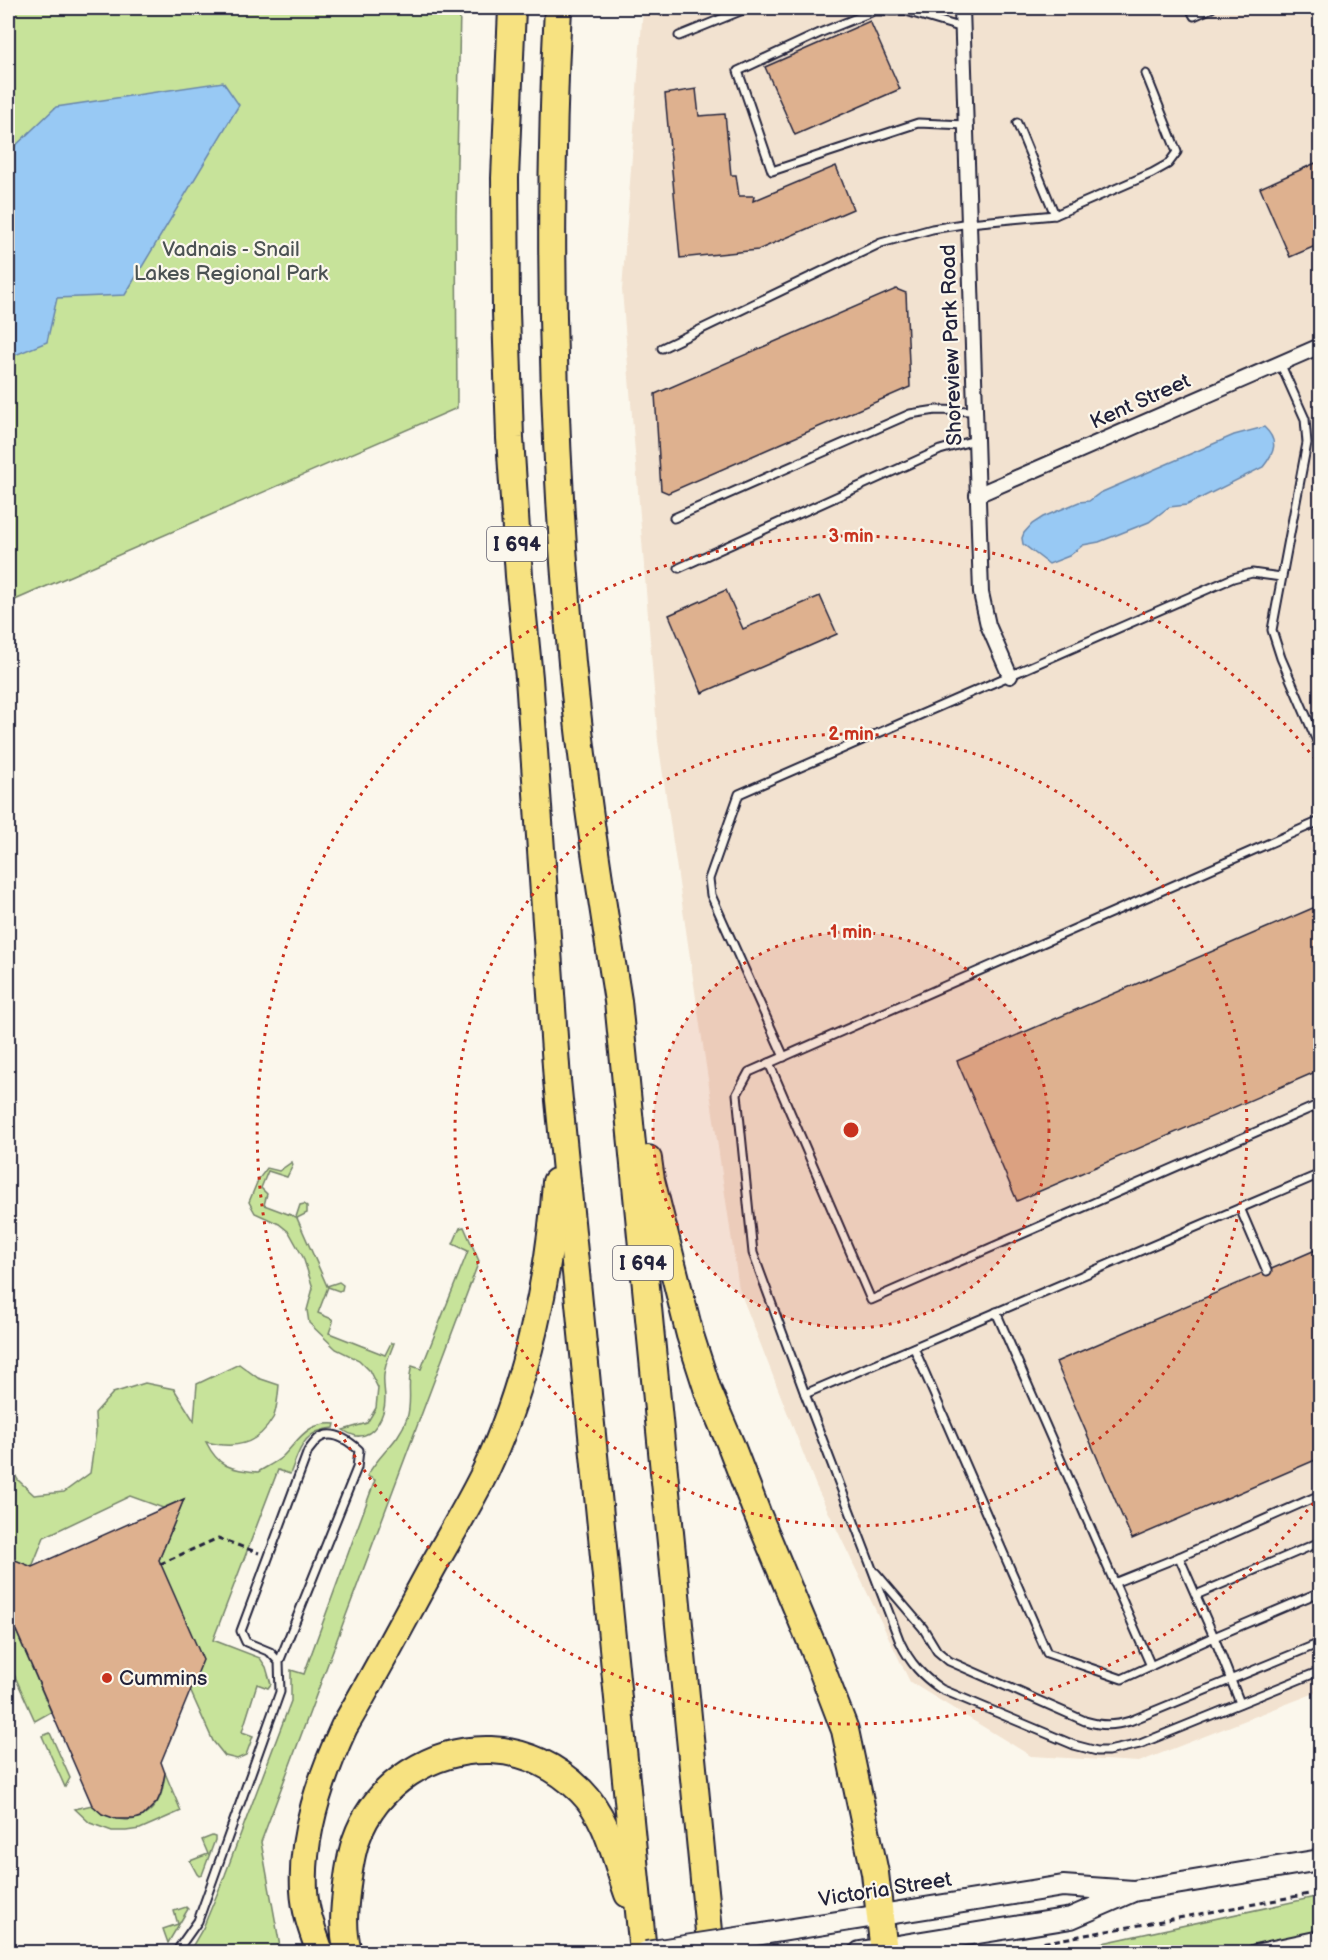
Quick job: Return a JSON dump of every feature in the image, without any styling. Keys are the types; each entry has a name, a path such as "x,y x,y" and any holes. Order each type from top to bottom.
{"highway":[{"name":"I 694","path":"512,8 505,178 506,311 510,438 519,576 557,1080 644,1946"},
{"name":"I 694","path":"558,8 552,226 554,365 560,503 569,630 581,750 620,1029 711,1953"},
{"path":"620,1029 639,1109 651,1180 690,1335 708,1390 814,1649 845,1731 875,1873 881,1913 876,1951"},
{"path":"320,1953 308,1915 304,1891 308,1837 315,1801 328,1760 344,1727 485,1472 509,1410 527,1352 549,1248 555,1202 558,1141 557,1080"},
{"path":"348,1953 343,1913 350,1862 367,1816 380,1798 416,1768 455,1752 477,1749 521,1754 545,1764 567,1778 582,1792 596,1810 607,1830 644,1946"}],"street":[{"name":"Shoreview Park Road","path":"962,8 981,593 988,625 1010,676"},
{"name":"Kent Street","path":"977,495 1320,346"},
{"name":"Victoria Street","path":"644,1946 750,1936 881,1913 1063,1886 1133,1891 1320,1860"},
{"name":"Victoria Street","path":"876,1951 1071,1918 1133,1891"},
{"path":"1255,1953 1320,1938"}],"lane":[{"path":"679,36 748,8"},
{"path":"1190,8 1194,16 1212,8"},
{"path":"963,28 906,11 874,11 738,71 772,171 918,123 966,125"},
{"path":"662,348 881,243 932,229 969,223 1055,215 1168,164 1177,152 1146,74"},
{"path":"1017,123 1055,215"},
{"path":"1280,363 1295,392 1305,419 1307,443 1272,630 1281,658 1320,748"},
{"path":"674,518 910,414 936,410 974,411"},
{"path":"679,568 940,450 975,440"},
{"path":"784,1057 711,896 709,879 739,794 1233,578 1252,573 1281,577"},
{"path":"1320,821 748,1072 737,1094 753,1253 804,1394 906,1655 914,1667 941,1689 1074,1745 1097,1751 1140,1744 1320,1671"},
{"path":"769,1063 871,1300 1320,1104"},
{"path":"804,1394 1320,1174"},
{"path":"1240,1208 1267,1271"},
{"path":"996,1312 1151,1666"},
{"path":"914,1347 1047,1653 1122,1679 1320,1592"},
{"path":"176,1953 198,1921 280,1692 279,1662 357,1468 359,1450 348,1440 332,1435 319,1438 308,1451 241,1631 246,1642 270,1652 279,1662"},
{"path":"1114,1583 1179,1557 1320,1494"},
{"path":"1196,1595 1320,1542"},
{"path":"1179,1557 1240,1703"},
{"path":"873,1569 923,1628 937,1651 949,1662 1085,1721 1108,1726 1119,1724 1320,1643"}],"path":[{"path":"160,1564 218,1538 269,1557"},
{"path":"992,1953 1320,1892"}],"shaded area":[{"path":"643,8 1320,8 1320,1691 1139,1762 1031,1756 910,1682 816,1486 739,1289 658,741 622,290"}],"green space":[{"name":"Vadnais - Snail Lakes Regional Park","path":"8,8 460,8 456,215 457,408 8,603"},
{"path":"292,1162 293,1165 287,1177 268,1171 261,1188 267,1194 264,1205 296,1217 300,1205 307,1206 307,1213 297,1218 327,1286 339,1282 343,1285 342,1290 339,1291 328,1287 318,1313 332,1319 329,1333 385,1355 391,1343 394,1343 385,1371 385,1399 381,1418 374,1429 363,1436 356,1436 343,1430 367,1423 376,1408 378,1388 369,1370 359,1360 336,1349 309,1323 307,1310 313,1288 303,1257 289,1232 279,1224 255,1213 249,1202 258,1180 267,1168 279,1171"},
{"path":"464,1227 479,1261 261,1842 281,1952 189,1952 203,1928 225,1875 291,1701 291,1670 304,1674 375,1480 367,1476 399,1434 407,1418 412,1366 421,1369 468,1251 453,1244 460,1228"},
{"path":"239,1364 258,1378 279,1385 278,1398 273,1418 260,1435 252,1440 235,1445 206,1442 216,1457 226,1466 258,1472 282,1457 310,1429 325,1424 335,1424 334,1428 315,1433 304,1442 290,1474 278,1470 213,1640 260,1658 266,1667 271,1684 268,1688 257,1684 242,1732 253,1736 246,1755 237,1759 225,1756 213,1741 190,1690 159,1560 184,1499 163,1508 130,1496 44,1537 32,1567 8,1557 8,1462 18,1480 34,1495 64,1492 90,1473 96,1432 95,1413 113,1393 145,1383 174,1389 194,1421 197,1384"},
{"path":"8,1631 17,1633 51,1712 35,1721 8,1661"},
{"path":"50,1733 70,1778 65,1787 42,1736"},
{"path":"165,1773 181,1811 140,1829 112,1831 90,1823 75,1809 92,1805 109,1816 126,1820 143,1816 158,1801"},
{"path":"212,1836 215,1840 202,1875 199,1876 190,1861 208,1854 202,1840"},
{"path":"1320,1896 1320,1952 1061,1952"},
{"path":"186,1907 188,1909 168,1943 163,1929 178,1924 174,1911"}],"water":[{"path":"223,82 239,105 125,295 57,298 47,342 8,358 8,290 13,287 11,150 56,107"},
{"path":"1264,427 1272,437 1274,447 1263,467 1187,505 1169,507 1149,522 1099,542 1083,545 1069,556 1049,564 1023,544 1024,533 1043,517 1079,502 1089,501 1100,493 1234,435"}],"building":[{"path":"660,8 677,8 660,15"},
{"path":"870,21 900,89 795,135 765,67"},
{"path":"696,89 699,116 725,114 731,175 736,175 739,196 754,196 753,201 836,166 853,209 758,250 680,258 665,94"},
{"path":"1320,161 1320,244 1290,257 1260,188"},
{"path":"896,289 906,293 910,387 668,493 661,490 655,394"},
{"path":"726,590 743,629 820,596 837,634 702,693 669,615"},
{"path":"1320,905 1320,1070 1017,1201 957,1061"},
{"path":"1320,1248 1320,1458 1132,1539 1056,1362"},
{"path":"184,1499 159,1560 203,1660 161,1762 165,1773 157,1802 143,1816 134,1819 116,1819 102,1814 92,1805 8,1612 8,1557 32,1567"}],"place":[{"name":"Cummins","path":"107,1678"}]}
